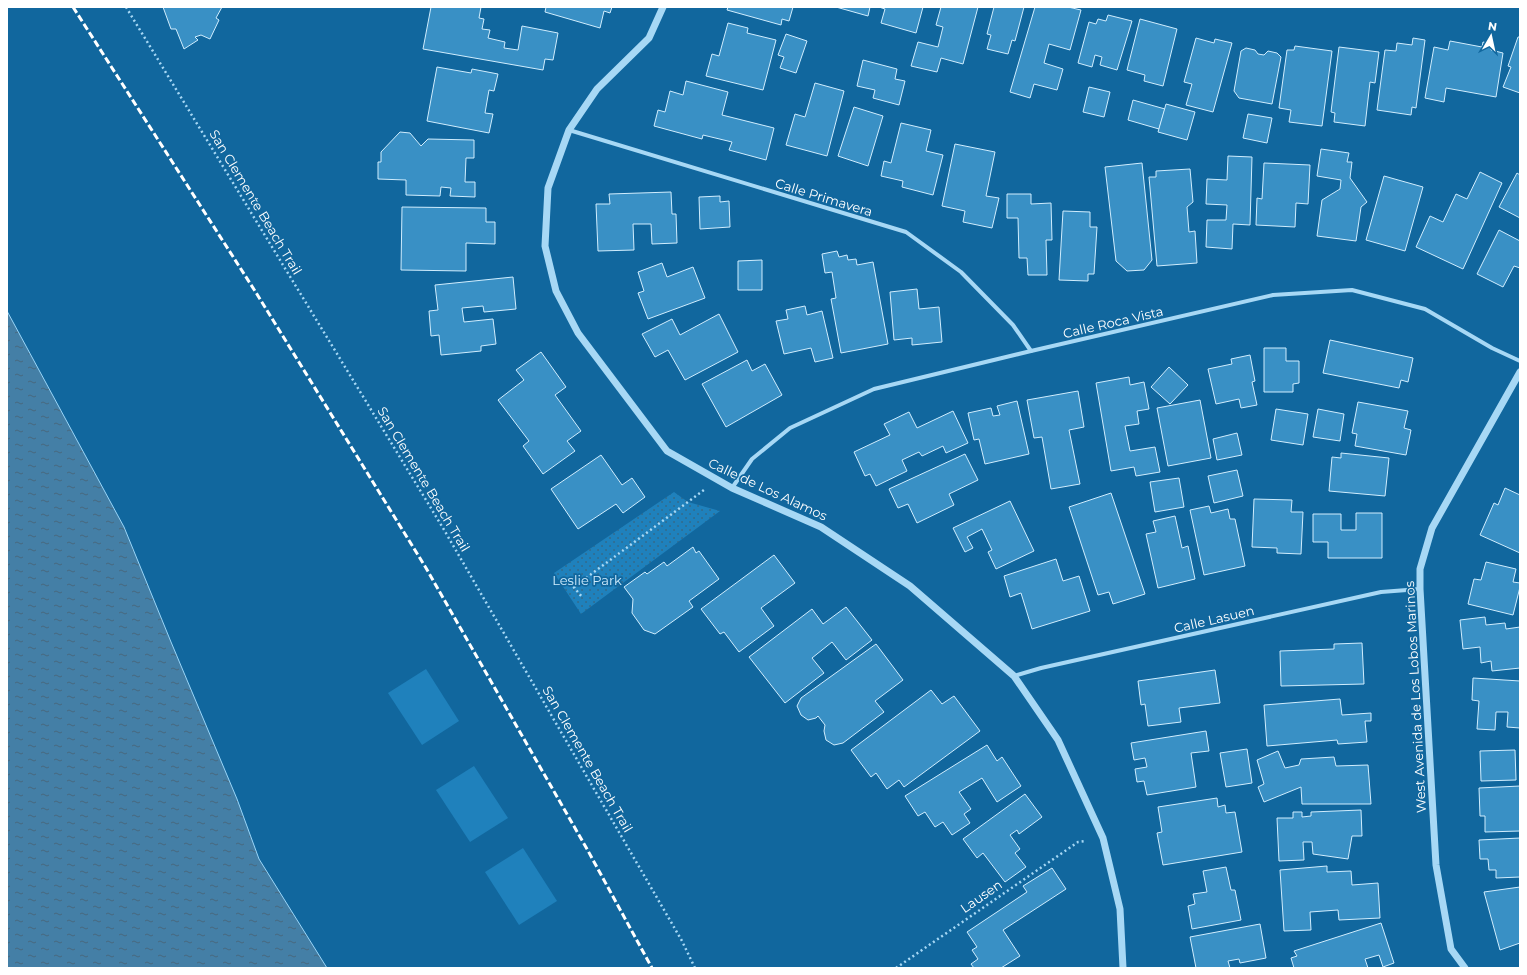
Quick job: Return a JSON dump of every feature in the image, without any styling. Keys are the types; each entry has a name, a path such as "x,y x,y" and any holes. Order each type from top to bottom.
{"street":[{"name":"Calle de Los Alamos","path":"663,7 649,38 597,89 569,130 548,188 545,246 556,291 578,333 667,452 732,488 821,527 904,582 1014,676 1058,740 1102,838 1120,909 1124,968"},
{"name":"Calle Primavera","path":"569,130 906,232 960,272 1013,325 1031,351"},
{"name":"Calle Roca Vista","path":"732,488 752,459 790,428 874,390 1031,351 1273,295 1352,290 1425,310 1492,348 1520,361"},
{"name":"West Avenida de Los Lobos Marinos","path":"1465,968 1451,949 1436,865 1420,569 1432,528 1520,372"},
{"name":"Calle Lasuen","path":"1014,676 1048,666 1381,592 1420,589"}],"path":[{"name":"San Clemente Beach Trail","path":"126,7 443,528 682,941 695,968"},
{"path":"574,587 717,480"},
{"path":"567,579 582,597"},
{"name":"Lausen","path":"896,968 1078,842"}],"green space":[{"name":"Leslie Park","path":"674,492 688,502 720,511 581,614 554,573"},
{"path":"426,669 459,721 422,745 388,693"},
{"path":"474,766 508,818 470,842 436,790"},
{"path":"523,848 557,901 519,925 485,872"}],"water":[{"path":"7,311 124,527 237,799 259,859 327,968 7,968"}],"building":[{"path":"163,7 222,7 216,18 219,20 210,39 201,35 195,37 198,40 184,49 176,29 171,29"},
{"path":"431,7 481,7 479,18 484,19 482,29 490,30 488,38 505,42 504,48 518,50 522,26 558,33 553,60 545,59 543,70 423,49"},
{"path":"546,7 612,7 610,13 604,11 600,28 545,12"},
{"path":"728,7 793,7 789,21 782,19 781,25 727,10"},
{"path":"836,7 870,7 868,16"},
{"path":"879,7 923,7 916,33 881,23 885,9"},
{"path":"941,7 978,7 963,64 941,58 937,72 911,66 918,42 938,47 943,27 936,25"},
{"path":"994,7 1024,7 1015,41 1012,40 1008,54 987,49 991,35 987,34"},
{"path":"1035,7 1068,7 1081,10 1070,50 1049,44 1044,63 1063,69 1057,90 1034,84 1030,98 1010,92"},
{"path":"1108,15 1132,21 1117,70 1100,65 1102,57 1095,55 1092,67 1078,63 1089,22 1096,24 1098,19 1106,21"},
{"path":"1140,19 1177,29 1163,86 1144,81 1145,75 1127,70"},
{"path":"728,23 748,28 747,33 776,40 763,90 706,76 712,54 719,56"},
{"path":"786,34 807,41 796,73 780,68 784,57 778,55"},
{"path":"1518,37 1520,37 1520,93 1503,87 1511,67 1508,66"},
{"path":"1196,38 1214,43 1215,39 1232,43 1213,112 1186,105 1192,84 1184,82"},
{"path":"1413,38 1425,40 1416,108 1412,107 1411,115 1377,110 1385,50 1396,51 1397,43 1412,45"},
{"path":"1450,41 1482,47 1483,42 1492,44 1491,50 1503,53 1496,97 1446,88 1444,102 1425,98 1434,47 1448,50"},
{"path":"1295,46 1332,51 1322,126 1289,122 1291,110 1279,108 1287,50 1294,50"},
{"path":"1339,47 1379,52 1375,83 1370,82 1365,126 1334,122 1335,113 1331,112"},
{"path":"1246,48 1255,50 1258,54 1264,55 1268,51 1277,53 1281,57 1272,104 1239,98 1234,91 1241,51"},
{"path":"863,60 897,69 895,79 905,81 899,105 873,98 875,90 857,86"},
{"path":"437,67 471,73 472,69 498,74 494,91 489,90 485,113 493,114 489,133 427,121"},
{"path":"686,81 728,92 722,115 774,128 766,160 729,150 732,142 703,135 702,139 654,126 658,110 665,112 670,91 683,95"},
{"path":"815,83 844,91 827,156 786,145 795,114 805,117"},
{"path":"1089,87 1110,92 1104,117 1083,112"},
{"path":"1133,100 1165,109 1159,129 1128,120"},
{"path":"1166,104 1195,112 1187,140 1158,132"},
{"path":"854,107 883,116 868,166 838,156"},
{"path":"1248,114 1272,118 1267,143 1243,138"},
{"path":"901,123 931,130 926,151 943,155 933,195 902,187 903,181 881,176 884,161 891,163"},
{"path":"400,132 410,133 421,146 428,139 474,140 474,158 466,158 465,182 475,182 475,197 450,196 451,188 441,187 440,196 406,195 406,180 378,179 378,162 381,162 381,152"},
{"path":"955,144 995,152 986,196 999,198 992,228 963,222 965,211 942,206"},
{"path":"1321,149 1349,153 1347,162 1352,162 1350,178 1367,202 1361,207 1356,241 1317,236 1322,200 1340,189 1341,180 1317,176"},
{"path":"1228,156 1252,157 1250,225 1233,224 1232,249 1206,247 1207,220 1226,220 1227,205 1206,204 1207,179 1227,180"},
{"path":"1142,163 1152,260 1144,270 1127,271 1116,261 1105,167"},
{"path":"1264,163 1310,165 1308,204 1296,203 1295,227 1256,225 1257,198 1262,199"},
{"path":"1190,169 1193,202 1187,207 1189,232 1195,231 1197,263 1157,266 1149,177 1156,177 1156,171"},
{"path":"1480,172 1502,183 1463,269 1416,247 1430,216 1443,222 1456,194 1467,199"},
{"path":"1517,173 1520,175 1520,218 1499,207"},
{"path":"1384,176 1423,187 1405,251 1366,240"},
{"path":"671,192 672,214 676,214 677,243 652,244 651,224 633,224 634,250 598,251 596,204 610,204 609,194"},
{"path":"1007,194 1031,194 1031,204 1051,203 1052,240 1046,240 1047,275 1028,275 1027,258 1019,258 1018,218 1007,218"},
{"path":"720,196 720,202 729,201 730,227 700,229 699,197"},
{"path":"402,207 486,208 486,222 495,222 495,244 466,243 466,271 401,270"},
{"path":"1063,211 1090,212 1090,227 1097,227 1094,274 1088,274 1088,281 1059,280"},
{"path":"1499,230 1520,241 1520,268 1514,266 1503,287 1477,274"},
{"path":"837,251 839,257 847,255 848,260 856,259 857,265 873,262 888,344 841,353 831,299 836,298 832,272 825,273 822,254"},
{"path":"762,260 762,290 738,290 738,261"},
{"path":"662,263 667,277 693,267 705,298 648,319 638,293 644,291 638,272"},
{"path":"513,277 516,309 484,312 483,306 462,308 464,322 493,319 496,344 481,346 481,351 441,355 439,335 431,336 429,311 438,310 435,285"},
{"path":"917,289 919,309 939,307 942,342 912,345 912,338 894,340 890,292"},
{"path":"805,306 807,315 822,311 833,358 815,362 811,348 784,354 776,321 788,319 786,310"},
{"path":"719,314 738,352 685,380 668,350 655,357 642,334 672,319 680,335"},
{"path":"1330,340 1413,358 1408,382 1401,380 1399,388 1323,373"},
{"path":"1264,348 1286,348 1286,361 1299,361 1299,383 1293,384 1293,392 1264,392"},
{"path":"541,352 566,387 555,395 581,431 567,441 575,451 543,474 523,446 529,441 498,400 524,380 516,370"},
{"path":"1250,355 1255,381 1252,382 1257,405 1241,408 1239,399 1216,404 1208,369 1232,364 1231,359"},
{"path":"747,360 752,371 765,364 782,395 726,427 702,384"},
{"path":"1169,367 1188,385 1170,404 1151,387"},
{"path":"1129,377 1130,385 1144,382 1149,409 1137,411 1139,424 1125,426 1130,451 1155,447 1160,472 1136,476 1134,467 1111,471 1096,383"},
{"path":"1078,391 1084,427 1069,430 1080,484 1051,489 1042,437 1034,438 1027,400"},
{"path":"1200,400 1211,458 1168,466 1157,408"},
{"path":"1017,401 1029,454 985,464 979,439 974,440 968,413 991,408 993,416 1000,415 997,406"},
{"path":"1358,402 1408,411 1404,428 1411,430 1406,455 1355,446 1357,434 1352,433"},
{"path":"1276,409 1308,414 1303,445 1271,440"},
{"path":"1318,409 1344,414 1340,441 1313,437"},
{"path":"953,411 968,443 946,453 943,446 922,456 919,452 902,460 907,471 876,486 870,474 865,476 854,452 890,435 884,424 909,412 917,428"},
{"path":"1237,433 1242,455 1217,460 1213,439"},
{"path":"1341,453 1389,458 1385,496 1329,491 1332,457 1341,458"},
{"path":"965,454 978,480 949,494 954,505 917,523 908,504 898,508 889,489"},
{"path":"601,455 622,485 632,478 645,497 623,513 616,504 578,529 551,489"},
{"path":"1237,470 1243,496 1214,503 1208,476"},
{"path":"1179,478 1184,507 1155,512 1150,482"},
{"path":"1505,488 1520,495 1520,553 1480,535 1494,503 1498,505"},
{"path":"1111,493 1145,594 1113,604 1109,592 1098,595 1069,507"},
{"path":"1254,499 1292,500 1291,512 1303,512 1301,554 1277,553 1277,548 1252,547"},
{"path":"1010,501 1034,551 996,569 988,552 992,550 982,529 967,537 973,548 965,552 953,528"},
{"path":"1209,506 1211,513 1228,509 1230,519 1235,519 1245,566 1204,575 1190,510"},
{"path":"1356,513 1382,513 1382,558 1328,558 1328,542 1313,542 1313,514 1341,514 1341,530 1356,530"},
{"path":"1175,516 1182,548 1188,546 1195,579 1158,588 1146,534 1156,532 1153,521"},
{"path":"693,547 696,553 699,551 719,579 689,601 693,607 655,634 644,630 632,613 633,599 624,587 645,572 647,574 664,562 667,566"},
{"path":"774,555 795,583 761,608 774,626 739,652 724,632 720,634 701,609"},
{"path":"1056,559 1063,581 1079,576 1090,611 1032,629 1021,593 1010,597 1004,576"},
{"path":"1486,562 1516,569 1513,582 1520,583 1520,587 1513,615 1468,604 1474,579 1481,580"},
{"path":"846,607 872,640 846,660 832,642 812,658 824,673 785,703 749,657 812,609 823,624"},
{"path":"1485,617 1486,625 1505,623 1506,629 1520,627 1520,668 1492,671 1491,661 1481,663 1480,647 1463,649 1460,620"},
{"path":"1362,643 1364,684 1281,686 1280,651 1334,649 1334,644"},
{"path":"876,644 903,680 875,701 884,712 843,743 834,745 826,740 824,731 825,725 818,716 808,720 801,715 797,706 801,698"},
{"path":"1215,670 1220,703 1179,708 1181,722 1148,726 1145,704 1141,705 1138,681"},
{"path":"1473,678 1520,681 1520,728 1507,727 1508,712 1496,712 1495,730 1477,729 1479,701 1472,700"},
{"path":"931,690 942,704 954,696 980,731 904,787 899,780 887,789 876,773 871,777 851,750"},
{"path":"1340,699 1342,715 1371,713 1371,721 1365,721 1367,742 1338,744 1337,740 1267,746 1264,705"},
{"path":"1206,731 1209,751 1191,753 1196,787 1147,795 1144,781 1137,782 1135,769 1147,767 1145,758 1134,760 1131,743"},
{"path":"987,745 997,761 1002,757 1021,786 997,802 982,778 959,792 971,809 964,814 970,823 952,835 943,822 935,827 925,812 918,816 905,796"},
{"path":"1247,749 1252,783 1226,787 1220,753"},
{"path":"1515,750 1516,780 1481,781 1480,751"},
{"path":"1278,751 1285,768 1299,765 1301,759 1334,757 1336,766 1368,765 1371,804 1302,804 1301,787 1264,802 1258,787 1264,784 1257,760"},
{"path":"1520,786 1520,831 1485,832 1485,816 1480,816 1479,788"},
{"path":"1025,794 1042,817 1019,834 1017,830 1010,835 1020,849 1015,853 1026,867 1005,882 983,853 977,858 963,839"},
{"path":"1217,798 1218,807 1225,805 1226,813 1235,812 1242,852 1163,865 1157,833 1162,832 1158,807"},
{"path":"1361,810 1362,836 1352,836 1348,859 1313,854 1312,842 1303,842 1304,860 1279,861 1277,818 1293,818 1293,812 1302,812 1302,817 1311,816 1311,812"},
{"path":"1520,838 1520,877 1496,878 1496,870 1489,870 1488,859 1480,859 1479,840"},
{"path":"1327,866 1327,872 1351,871 1352,885 1378,883 1380,918 1339,920 1338,910 1310,912 1311,930 1284,931 1280,870"},
{"path":"1226,867 1231,890 1235,890 1241,920 1192,929 1188,906 1195,904 1193,894 1207,892 1203,871"},
{"path":"1052,868 1066,889 1003,930 1020,956 1001,968 974,968 971,964 978,959 972,950 977,947 967,932 1027,892 1023,886"},
{"path":"1520,887 1520,943 1500,950 1484,892"},
{"path":"1381,923 1394,963 1383,967 1379,955 1365,959 1368,968 1294,968 1291,958 1297,956 1294,951"},
{"path":"1260,924 1266,958 1240,963 1239,959 1228,961 1230,968 1196,968 1190,937"}],"railway":[{"path":"73,7 255,291 426,568 587,849 652,968"}]}
